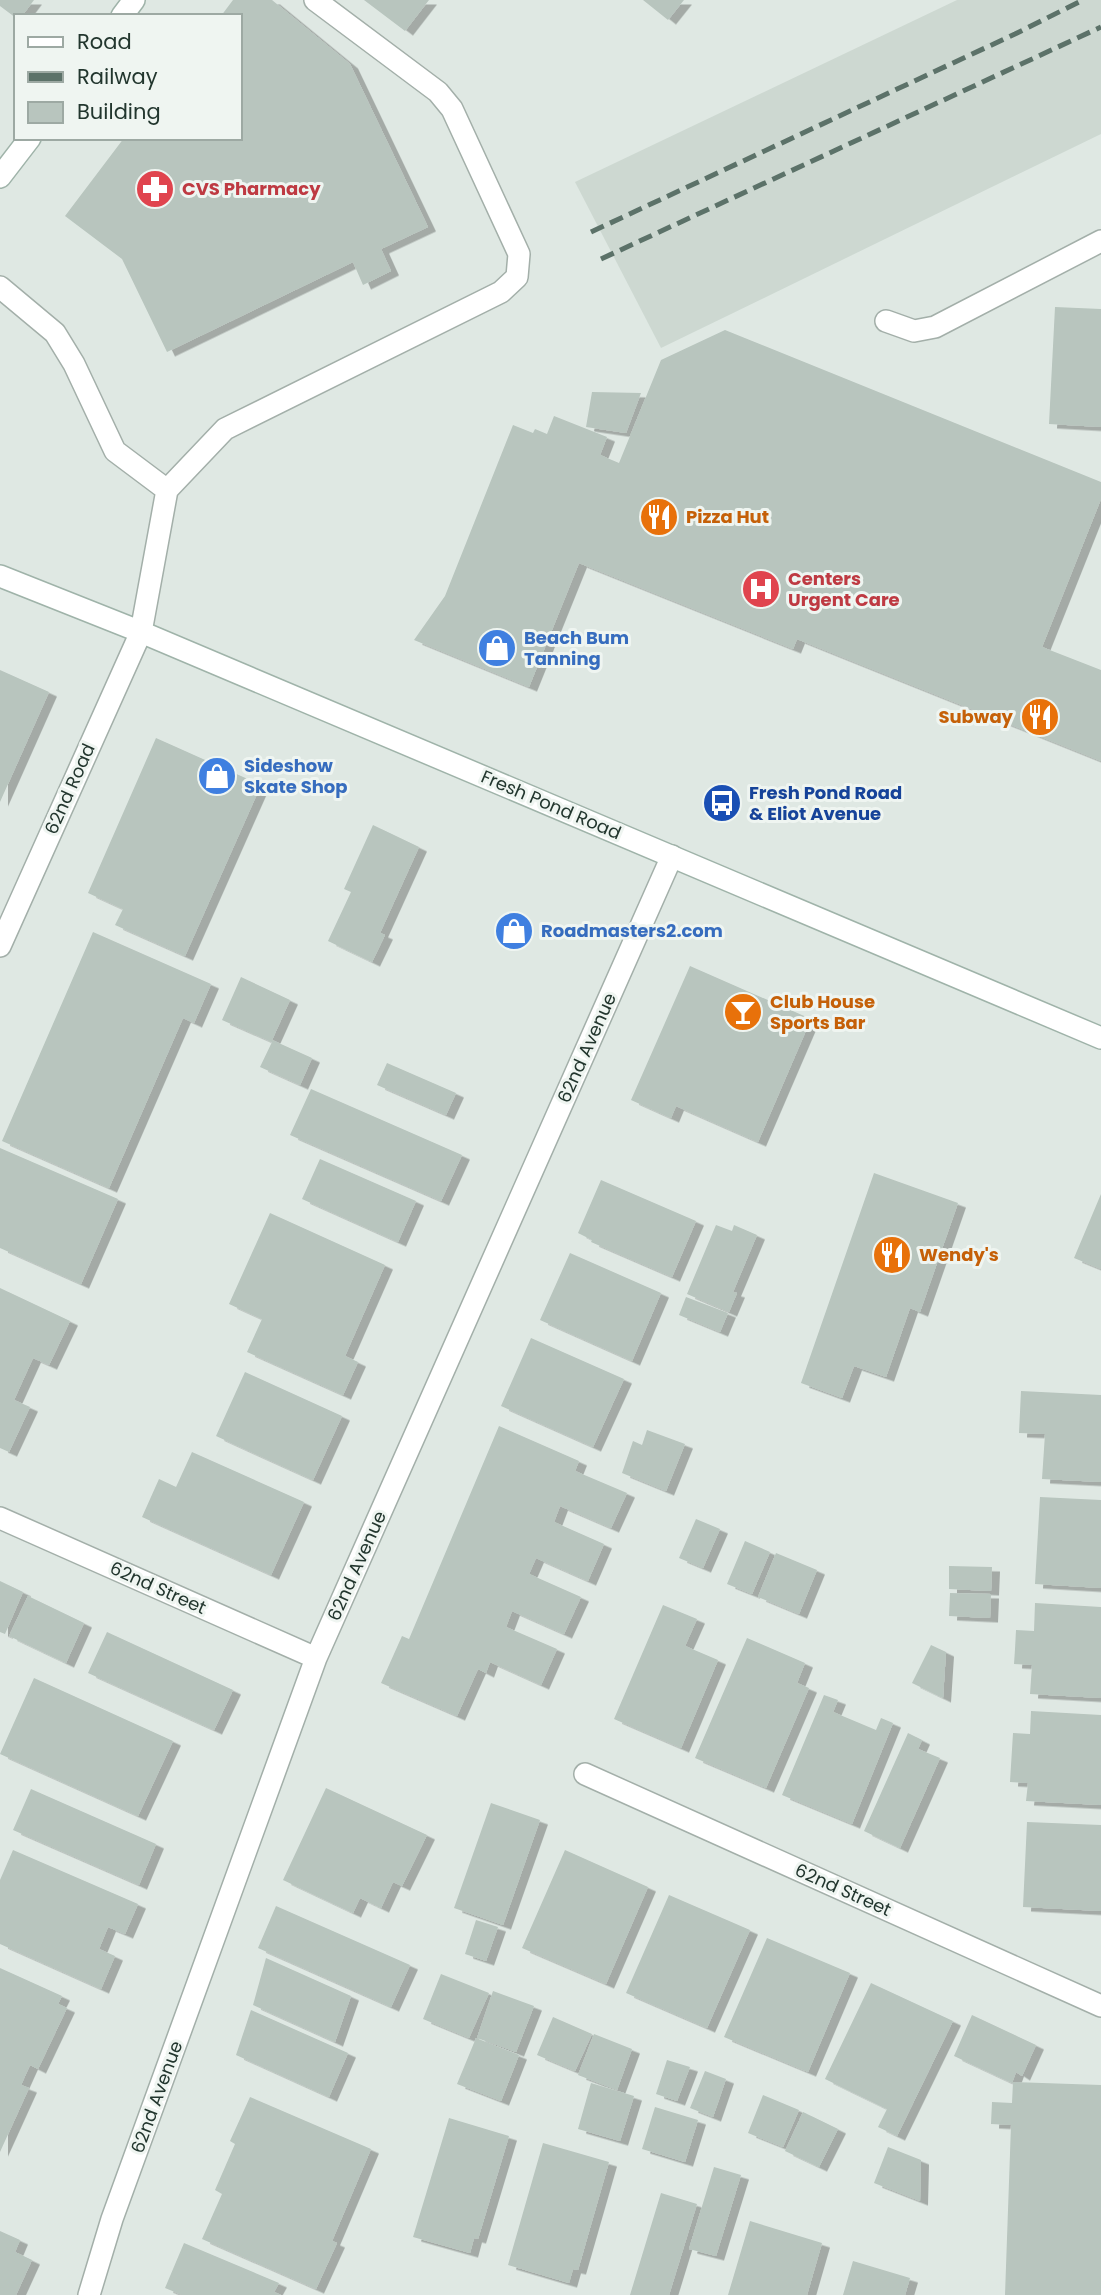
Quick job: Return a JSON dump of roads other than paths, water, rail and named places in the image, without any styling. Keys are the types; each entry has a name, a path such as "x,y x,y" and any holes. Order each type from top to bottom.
{"street":[{"path":"0,287 55,334 74,364 115,451 167,490 225,429 501,292 517,277 519,254 452,109 438,92 315,0"},
{"path":"0,177 28,140"},
{"path":"886,321 914,331 934,327 1101,241"},
{"name":"62nd Road","path":"0,946 141,632 167,490"},
{"name":"Fresh Pond Road","path":"0,576 141,632 1101,1038"},
{"name":"62nd Avenue","path":"89,2295 113,2219 316,1658 672,856"},
{"name":"62nd Street","path":"0,1518 316,1658"},
{"name":"62nd Street","path":"585,1774 1101,2006"}],"railway":[{"path":"591,232 1083,0"},
{"path":"601,259 1101,27"}],"place":[{"name":"CVS Pharmacy","path":"155,189"},
{"name":"Pizza Hut","path":"659,517"},
{"name":"Centers Urgent Care","path":"761,589"},
{"name":"Beach Bum Tanning","path":"497,648"},
{"name":"Subway","path":"1040,717"},
{"name":"Sideshow Skate Shop","path":"217,776"},
{"name":"Fresh Pond Road & Eliot Avenue","path":"722,803"},
{"name":"Roadmasters2.com","path":"514,931"},
{"name":"Club House Sports Bar","path":"743,1012"},
{"name":"Wendy's","path":"892,1255"}]}
